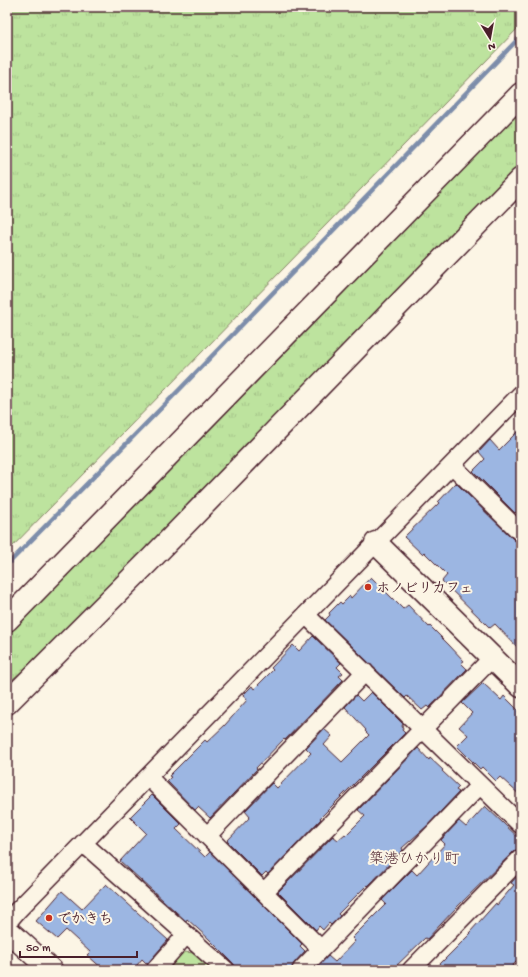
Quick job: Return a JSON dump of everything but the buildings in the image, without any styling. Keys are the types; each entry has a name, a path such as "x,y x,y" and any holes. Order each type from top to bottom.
{"street":[{"path":"7,620 521,94"},
{"path":"7,703 154,556 521,179"},
{"path":"7,923 16,911 521,394"},
{"path":"452,465 520,529"},
{"path":"376,543 521,686"},
{"path":"306,615 521,825"},
{"path":"264,892 492,658"},
{"path":"207,836 365,672"},
{"path":"148,777 321,948"},
{"path":"301,970 480,785"},
{"path":"83,843 226,970"},
{"path":"411,970 521,858"},
{"path":"7,930 51,970"},
{"path":"155,970 186,935"}],"green space":[{"path":"7,7 521,7 521,25 7,552"},
{"path":"521,106 521,166 206,489 22,671 7,684 7,635"},
{"path":"183,952 196,953 215,970 167,970"}],"waterway":[{"path":"7,565 179,390 521,36"}],"place":[{"name":"ホノビリカフェ","path":"368,587"},
{"name":"でかきち","path":"49,918"}],"district":[{"name":"築港ひかり町","path":"414,858"}]}
